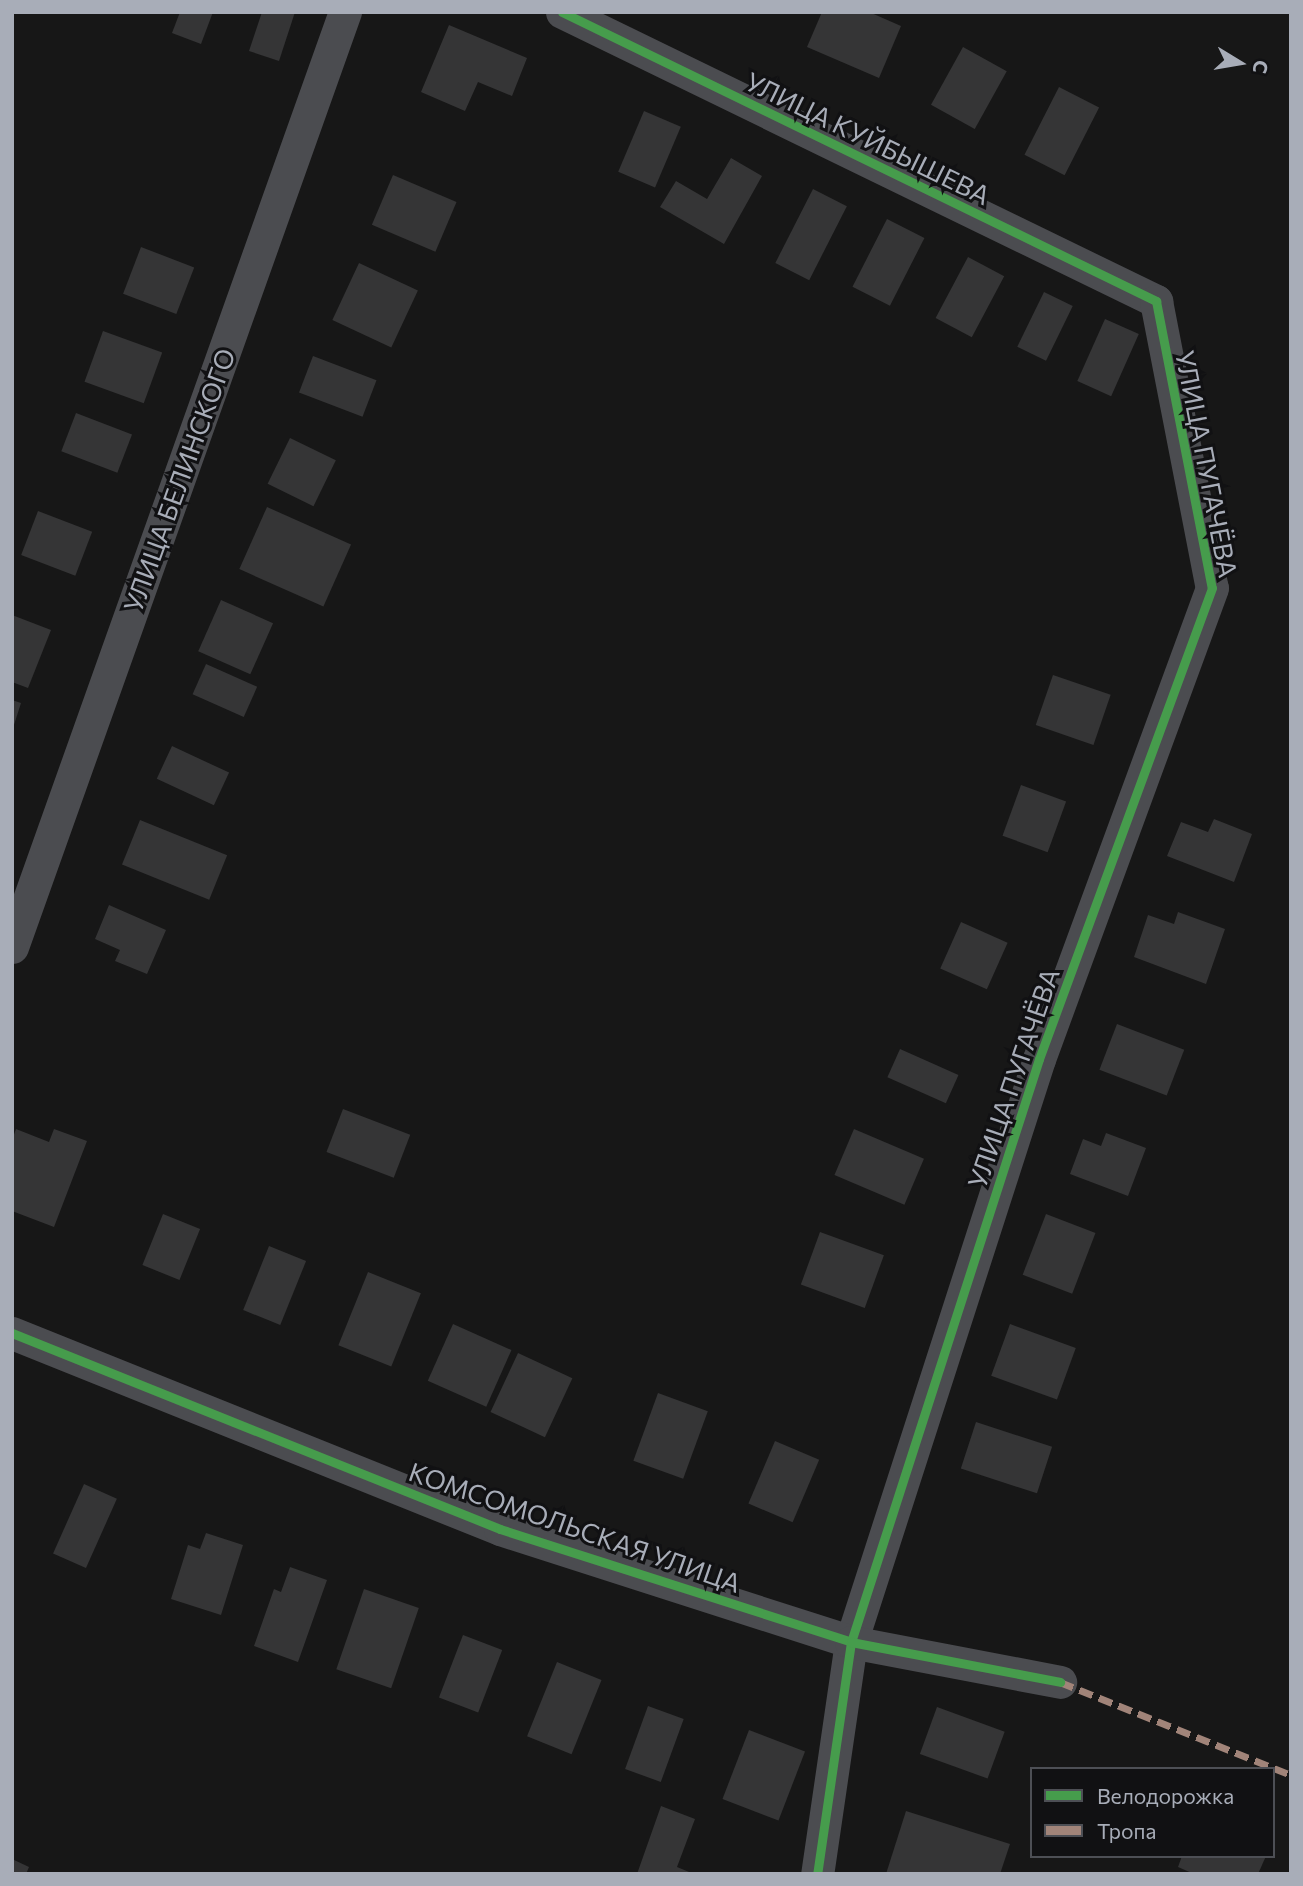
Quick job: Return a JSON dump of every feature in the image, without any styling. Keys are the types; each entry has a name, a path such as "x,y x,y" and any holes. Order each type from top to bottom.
{"street":[{"name":"УЛИЦА БЕЛИНСКОГО","path":"12,947 345,12"},
{"name":"УЛИЦА КУЙБЫШЕВА","path":"562,12 1156,302"},
{"name":"УЛИЦА ПУГАЧЁВА","path":"817,1874 851,1642 1039,1059 1212,588 1156,302"},
{"name":"КОМСОМОЛЬСКАЯ УЛИЦА","path":"12,1333 500,1529 851,1642 1060,1682"}],"building":[{"path":"180,12 213,12 201,44 172,33"},
{"path":"262,12 295,12 279,61 249,51"},
{"path":"822,12 869,12 901,26 879,78 807,47"},
{"path":"449,25 527,58 512,96 478,82 465,111 421,92"},
{"path":"963,47 1007,71 975,129 931,105"},
{"path":"1059,87 1099,107 1065,175 1024,155"},
{"path":"644,111 681,127 655,187 618,172"},
{"path":"731,158 762,176 724,244 660,207 676,181 707,199"},
{"path":"393,175 457,202 435,252 372,225"},
{"path":"813,189 847,206 809,280 775,263"},
{"path":"887,219 924,238 890,306 852,287"},
{"path":"141,247 194,267 176,314 123,294"},
{"path":"968,257 1004,276 972,337 936,318"},
{"path":"359,263 418,290 391,348 332,320"},
{"path":"1044,292 1073,306 1046,361 1017,347"},
{"path":"1105,319 1139,334 1111,396 1077,381"},
{"path":"103,331 162,353 144,403 85,382"},
{"path":"313,356 376,380 363,417 299,392"},
{"path":"76,413 132,435 117,473 61,451"},
{"path":"290,438 336,460 313,506 268,484"},
{"path":"267,507 351,544 323,607 239,569"},
{"path":"38,511 92,532 75,576 21,555"},
{"path":"221,600 273,623 250,674 198,651"},
{"path":"12,615 51,630 28,688 12,682"},
{"path":"206,664 257,687 244,717 193,694"},
{"path":"1053,675 1111,695 1093,745 1036,725"},
{"path":"12,700 21,703 13,728 12,728"},
{"path":"172,746 229,773 214,805 157,779"},
{"path":"1021,785 1066,801 1048,852 1003,836"},
{"path":"1214,819 1252,834 1234,882 1167,856 1181,822 1208,832"},
{"path":"140,820 227,855 209,900 122,865"},
{"path":"109,905 166,930 147,974 115,961 120,950 95,939"},
{"path":"1178,912 1225,929 1206,984 1134,957 1148,915 1174,924"},
{"path":"961,922 1008,943 987,989 940,969"},
{"path":"1117,1024 1184,1050 1167,1096 1099,1070"},
{"path":"900,1049 958,1075 946,1103 887,1077"},
{"path":"343,1109 410,1135 394,1178 327,1152"},
{"path":"16,1129 49,1142 54,1129 87,1141 54,1227 12,1211 12,1140"},
{"path":"854,1129 924,1159 904,1205 834,1175"},
{"path":"1106,1133 1146,1148 1128,1196 1070,1174 1083,1139 1101,1146"},
{"path":"163,1214 200,1229 179,1280 142,1265"},
{"path":"1046,1214 1095,1233 1072,1294 1023,1275"},
{"path":"820,1232 884,1255 865,1308 801,1285"},
{"path":"269,1246 306,1261 280,1325 243,1310"},
{"path":"368,1272 421,1293 391,1367 338,1345"},
{"path":"453,1324 511,1350 486,1407 428,1381"},
{"path":"1010,1324 1076,1348 1057,1400 991,1376"},
{"path":"518,1353 572,1378 545,1437 491,1412"},
{"path":"658,1393 708,1411 683,1479 633,1461"},
{"path":"976,1422 1052,1447 1037,1493 961,1469"},
{"path":"775,1441 819,1460 793,1522 748,1504"},
{"path":"84,1484 117,1499 86,1568 53,1553"},
{"path":"206,1533 243,1545 221,1615 171,1599 188,1545 200,1549"},
{"path":"290,1567 327,1580 298,1662 254,1646 274,1589 281,1592"},
{"path":"364,1589 419,1608 391,1688 336,1669"},
{"path":"463,1635 502,1650 478,1713 439,1698"},
{"path":"557,1662 602,1680 572,1754 527,1736"},
{"path":"648,1706 684,1719 661,1782 625,1769"},
{"path":"937,1707 1005,1732 988,1779 920,1754"},
{"path":"749,1730 805,1752 778,1821 722,1799"},
{"path":"661,1806 695,1819 677,1867 694,1874 637,1874"},
{"path":"906,1811 1010,1844 1000,1874 886,1874"},
{"path":"1181,1858 1265,1858 1258,1874 1194,1874 1178,1867"},
{"path":"12,1859 29,1867 26,1874 12,1874"}],"marked path":[{"path":"1060,1682 1271,1767"},
{"path":"1275,1769 1291,1775"}],"cycle path":[{"path":"562,12 1156,301 1212,588 1039,1059 851,1642 817,1874"},
{"path":"12,1333 500,1529 851,1642 1060,1682"}]}
